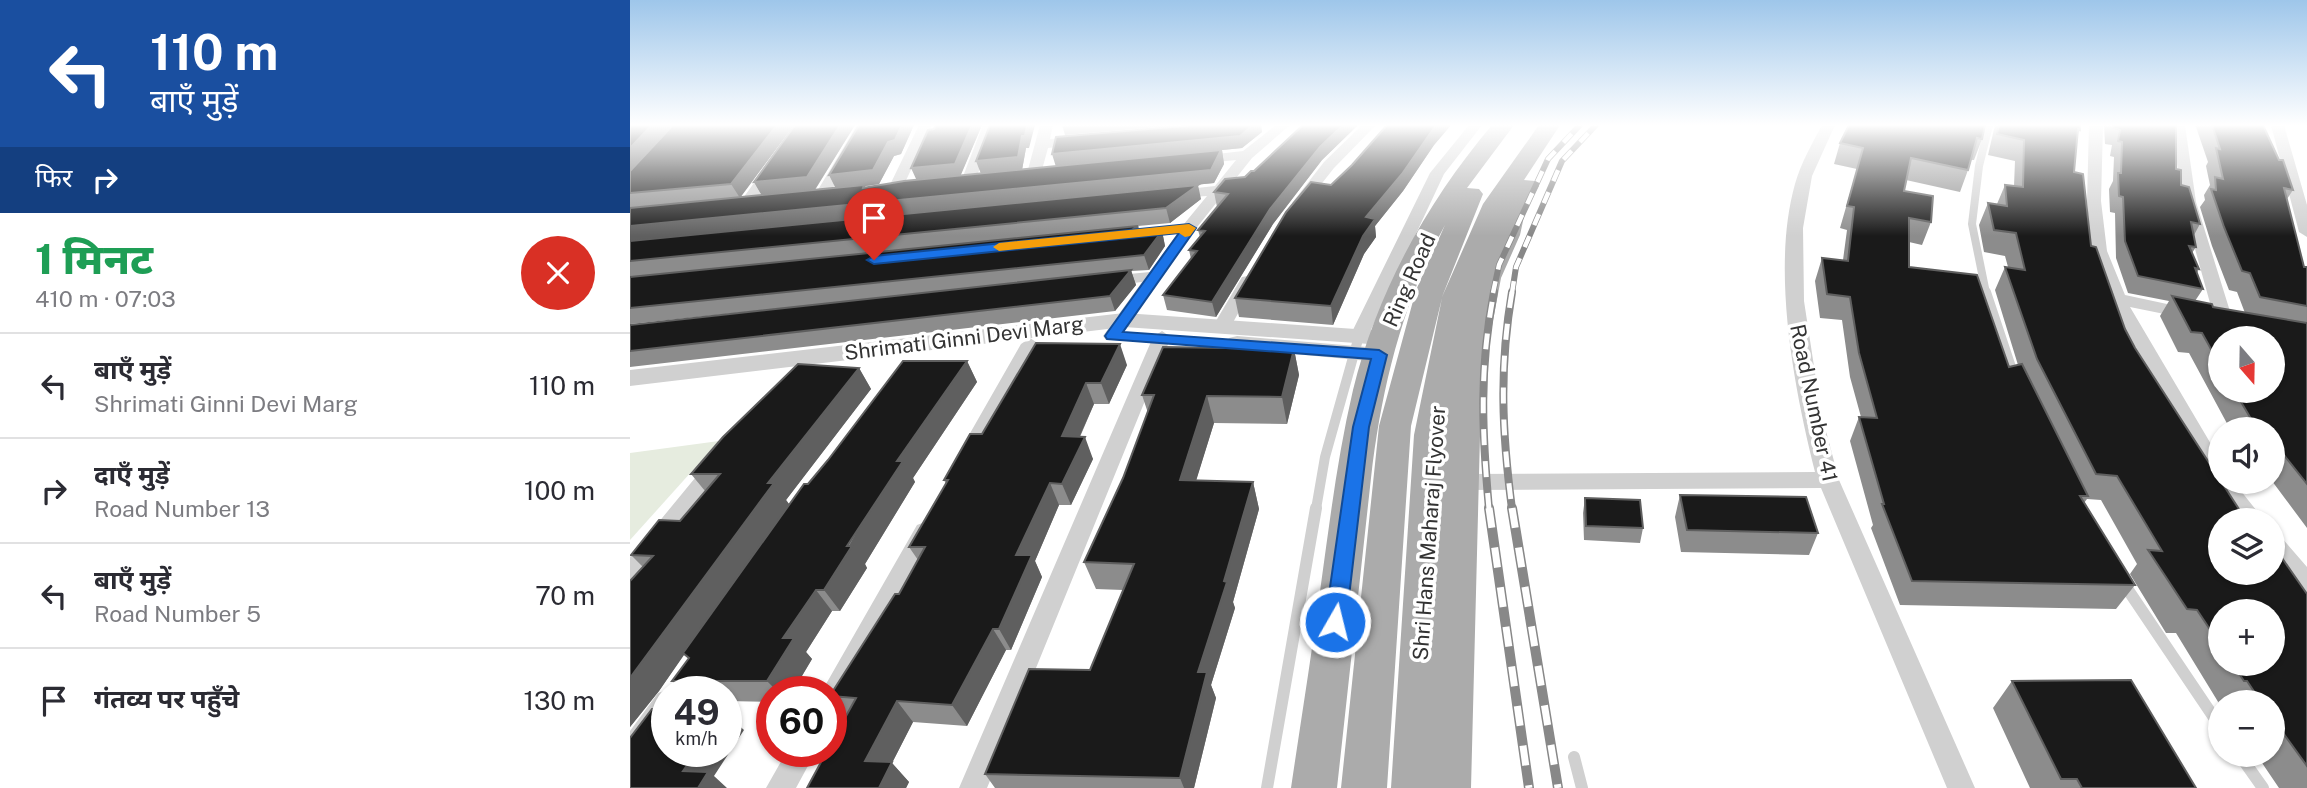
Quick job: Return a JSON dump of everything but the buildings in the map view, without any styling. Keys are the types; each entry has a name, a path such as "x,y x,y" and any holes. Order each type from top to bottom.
{"main road":[{"name":"Ring Road","path":"1314,788 1361,427 1369,345 1448,199 1474,162"},
{"path":"1448,788 1463,436 1471,358 1497,230 1484,205 1485,162"},
{"name":"Shri Hans Maharaj Flyover","path":"1364,788 1395,426 1430,290 1484,205 1525,162"},
{"path":"1487,278 1536,162"},
{"name":"Shri Hans Maharaj Flyover","path":"1414,788 1431,435 1456,297 1484,205"}],"street":[{"path":"770,203 739,206 774,162"},
{"path":"839,162 814,199 845,196"},
{"path":"894,191 908,162"},
{"path":"967,184 976,162"},
{"path":"1033,177 1037,162"},
{"path":"1118,328 1189,228 1242,162"},
{"path":"1288,217 1331,162"},
{"name":"Road Number 41","path":"1813,162 1800,192 1793,255 1796,319 1821,453 1828,480 1961,788"},
{"path":"2095,162 2094,201 2099,251 2118,299 2208,458"},
{"path":"2118,299 2230,323 2189,202 2183,162"},
{"path":"2288,162 2307,232"},
{"path":"1165,195 1220,190"},
{"path":"1102,237 1189,228"},
{"path":"1222,326 1254,272"},
{"path":"1086,283 1155,276"},
{"name":"Shrimati Ginni Devi Marg","path":"630,378 1118,328 1222,326 1369,345"},
{"name":"Shrimati Ginni Devi Marg","path":"630,391 903,363 1118,328 1162,337 1369,345"},
{"path":"973,788 1162,337"},
{"path":"957,474 1030,344"},
{"path":"630,574 731,447"},
{"path":"1462,482 1828,480"},
{"path":"2232,494 2243,508"},
{"path":"844,676 937,510"},
{"path":"2285,557 2307,583"},
{"path":"630,754 651,724"},
{"path":"780,788 792,767"}],"lane":[{"path":"1980,162 1972,224 1986,294 2017,386"},
{"path":"1266,788 1325,457 1369,345"},
{"path":"2112,565 2208,710"},
{"path":"1574,757 1583,788"},
{"path":"2248,767 2263,788"}],"shaded area":[{"path":"719,441 630,540 630,453"}],"railway":[{"path":"1493,293 1499,265 1547,162"},
{"path":"1512,293 1516,267 1562,162"},
{"path":"1489,509 1483,400 1486,347 1494,292"},
{"path":"1512,292 1505,348 1503,400 1512,509"},
{"path":"1489,508 1529,788"},
{"path":"1512,508 1558,788"}],"slow traffic":[{"path":"999,247 1189,228 1185,233"}],"route":[{"path":"874,260 1189,228 1112,336 1162,337 1379,355 1361,427 1335,622"}]}
